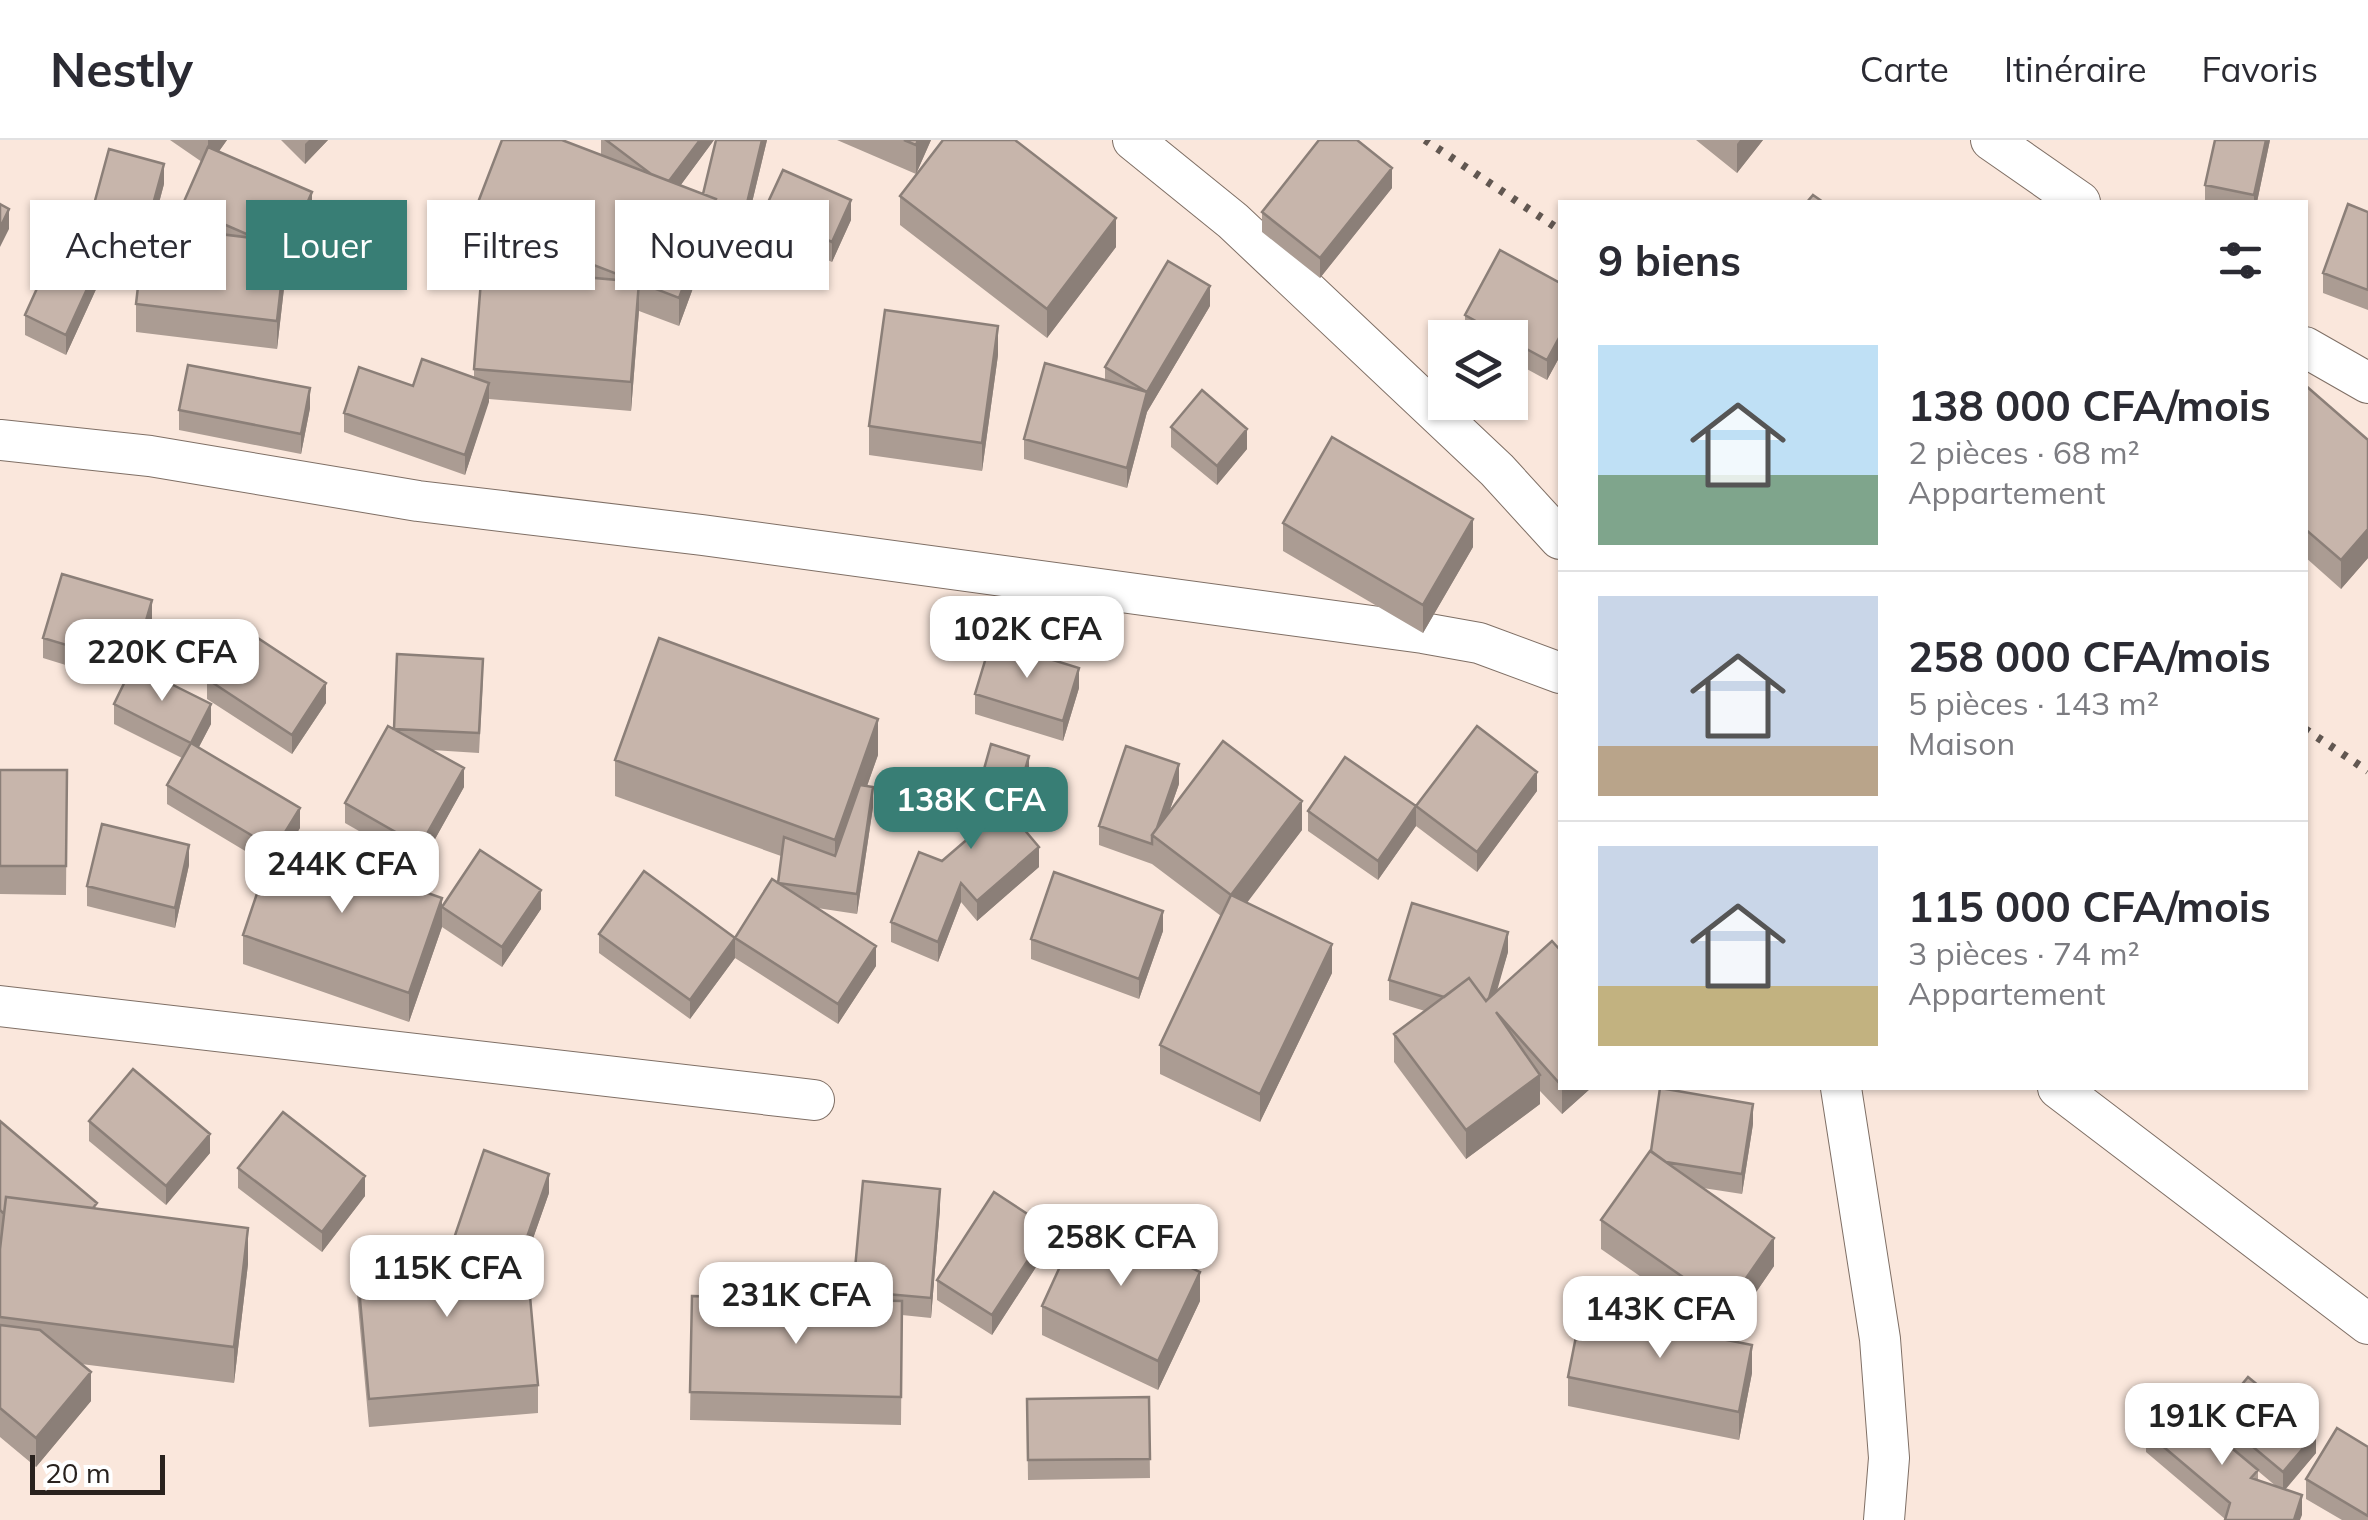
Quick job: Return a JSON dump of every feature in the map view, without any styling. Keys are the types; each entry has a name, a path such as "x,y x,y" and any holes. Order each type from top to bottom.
{"street":[{"path":"1134,140 1234,222 1497,470 1558,537"},
{"path":"1992,140 2077,200"},
{"path":"2308,349 2368,382"},
{"path":"0,440 150,456 418,502 702,535 1424,633 1479,643 1558,673"},
{"path":"0,1006 814,1100"},
{"path":"1841,1090 1880,1340 1890,1458 1884,1520"},
{"path":"2061,1090 2368,1324"}],"building":[{"path":"502,140 562,140 716,199 615,200 615,273 595,266 595,200 479,200"},
{"path":"606,140 700,140 669,181 651,174"},
{"path":"716,140 762,140 748,200 716,200 703,194"},
{"path":"943,140 1015,140 1116,218 1047,309 900,196"},
{"path":"1319,140 1357,140 1392,168 1320,258 1262,212"},
{"path":"2215,140 2266,140 2254,195 2205,185"},
{"path":"208,147 312,192 308,200 246,200 246,234 226,225 226,200 185,200"},
{"path":"109,149 164,164 154,200 95,200"},
{"path":"783,170 851,200 832,242 829,200 769,200"},
{"path":"0,204 9,209 0,228"},
{"path":"2348,204 2368,212 2368,290 2323,273"},
{"path":"226,235 246,237 246,290 281,290 277,321 136,304 138,290 226,290"},
{"path":"1500,250 1558,282 1558,340 1547,360 1528,350 1528,320 1474,320 1465,315"},
{"path":"1168,261 1210,286 1147,392 1105,367"},
{"path":"595,278 615,280 615,290 638,290 631,382 474,369 480,290 595,290"},
{"path":"36,290 87,290 66,335 25,315"},
{"path":"658,290 682,290 679,298"},
{"path":"885,310 998,326 982,443 869,426"},
{"path":"422,359 489,383 465,455 344,413 359,367 413,386"},
{"path":"1045,363 1147,392 1127,468 1024,439"},
{"path":"188,365 310,388 301,434 179,410"},
{"path":"2308,388 2368,440 2368,529 2341,560 2308,532"},
{"path":"1202,390 1247,429 1217,466 1171,427"},
{"path":"1332,437 1473,519 1423,605 1283,523"},
{"path":"62,574 152,600 133,665 43,638"},
{"path":"241,627 326,683 292,735 207,679"},
{"path":"659,638 878,719 835,840 615,760"},
{"path":"991,641 1079,668 1063,721 975,694"},
{"path":"397,654 483,659 479,733 394,729"},
{"path":"133,665 211,704 191,743 114,704"},
{"path":"388,726 464,768 420,846 345,803"},
{"path":"1477,726 1537,772 1477,852 1416,806"},
{"path":"1223,741 1302,801 1231,895 1152,835"},
{"path":"191,743 300,808 273,848 167,785"},
{"path":"991,744 1029,756 1012,815 1039,847 977,901 961,883 938,942 891,922 919,852 942,861 999,812 974,805"},
{"path":"1126,746 1179,764 1152,844 1099,826"},
{"path":"1345,757 1416,806 1378,861 1308,811"},
{"path":"0,770 67,770 66,866 0,866"},
{"path":"860,785 873,787 857,894 778,883 784,837 835,856"},
{"path":"102,824 189,845 175,908 87,886"},
{"path":"275,840 442,898 409,993 243,935"},
{"path":"480,850 541,890 502,947 442,907"},
{"path":"644,871 735,938 690,1000 599,934"},
{"path":"1054,872 1163,911 1139,979 1031,939"},
{"path":"772,879 876,946 838,1004 735,938"},
{"path":"1231,895 1332,944 1260,1094 1160,1045"},
{"path":"1412,903 1508,932 1486,1001 1469,978 1444,997 1389,980"},
{"path":"1552,941 1558,948 1558,1082 1496,1012 1540,1075 1466,1130 1394,1034 1469,978 1486,1001"},
{"path":"133,1069 210,1134 166,1186 89,1121"},
{"path":"1660,1090 1753,1104 1742,1174 1666,1162 1651,1151"},
{"path":"283,1112 365,1176 322,1232 238,1168"},
{"path":"0,1121 97,1203 93,1208 6,1197 4,1214 0,1210"},
{"path":"484,1150 549,1174 525,1243 451,1247"},
{"path":"1650,1151 1774,1238 1726,1307 1601,1220"},
{"path":"863,1181 940,1189 931,1298 853,1291"},
{"path":"994,1192 1049,1228 992,1315 937,1280"},
{"path":"6,1197 248,1228 234,1347 0,1317 0,1249"},
{"path":"1083,1216 1200,1272 1158,1361 1042,1306"},
{"path":"525,1241 538,1385 369,1399 356,1255"},
{"path":"692,1296 902,1301 901,1397 690,1392"},
{"path":"1581,1311 1752,1345 1739,1412 1568,1377"},
{"path":"0,1325 40,1330 91,1372 36,1438 0,1408"},
{"path":"2248,1377 2316,1433 2283,1472 2216,1416"},
{"path":"1149,1397 1150,1459 1028,1460 1027,1399"},
{"path":"2173,1399 2258,1470 2251,1478 2302,1495 2294,1520 2225,1520 2230,1503 2146,1432"},
{"path":"2337,1428 2368,1447 2368,1516 2306,1479"}],"railway":[{"path":"1425,140 1558,229"},
{"path":"2308,731 2368,771"}]}
